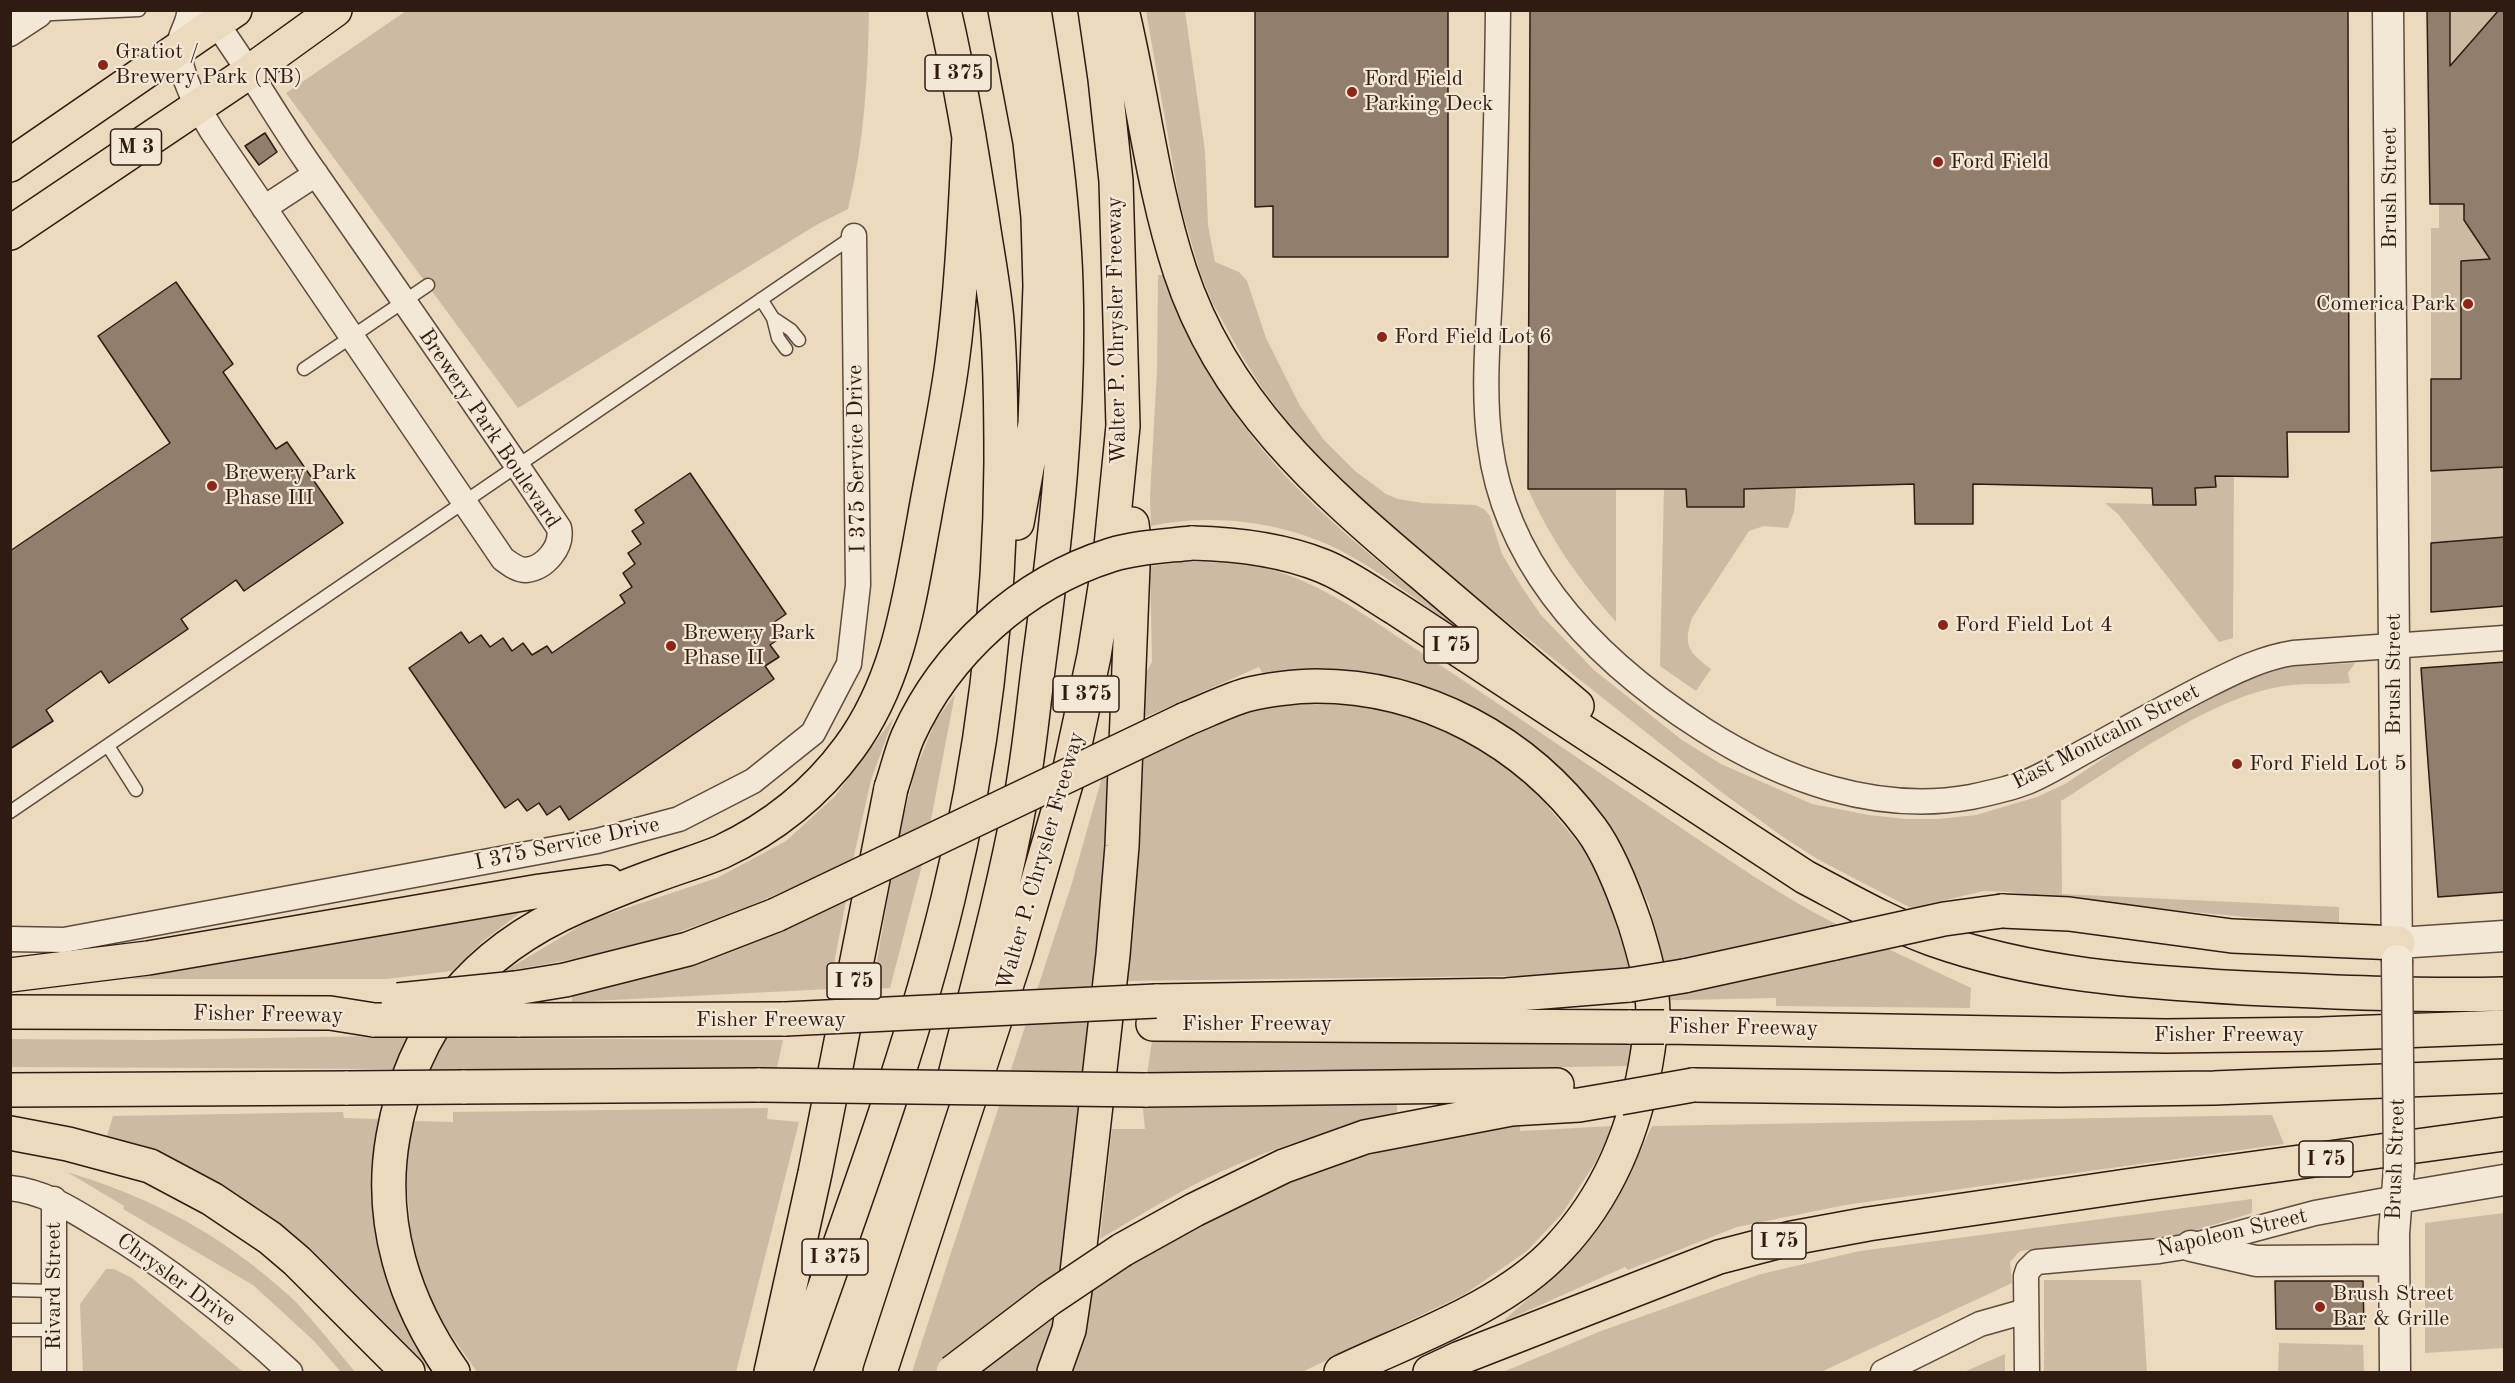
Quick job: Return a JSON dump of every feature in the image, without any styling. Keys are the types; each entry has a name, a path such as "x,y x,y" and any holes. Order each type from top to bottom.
{"main road":[{"path":"245,65 314,10"},
{"name":"M 3","path":"10,233 193,99 335,10"},
{"name":"I 375","path":"795,1372 875,1142 932,960 970,796 987,682 1001,527 1000,382 997,320 969,136 945,10"},
{"name":"Walter P. Chrysler Freeway","path":"880,1372 1016,956 1068,777 1094,656 1107,578 1123,426 1116,181 1095,10"},
{"path":"1122,10 1137,69 1160,202 1180,273 1201,323 1243,396 1287,451 1347,510 1688,800"},
{"name":"M 3","path":"10,165 179,48 207,15"},
{"path":"987,682 1035,424 1039,297 1035,178 1022,88 1021,15"},
{"path":"891,1340 992,934 1021,800 1046,614 1058,500 1066,367 1064,237 1053,120 1021,15"},
{"path":"453,1372 437,1350 414,1305 404,1281 392,1231 389,1173 391,1145 410,1072 441,1011 464,983 490,961 545,922 578,906 720,852 771,824 813,789 849,748 884,687 903,629 952,364 969,136"},
{"path":"1054,1372 1069,1330 1075,1290 1112,967 1122,846 1134,540 1123,426"},
{"name":"I 75","path":"771,1372 815,1173 891,788 907,737 929,695 967,646 1013,605 1072,570 1112,555 1192,543 1230,544 1274,550 1325,567 1395,608 1806,878 1866,910 1931,939 2009,962 2142,982 2295,990 2505,994"},
{"path":"516,1004 565,980 688,949 776,915 1186,718 1247,694 1314,686 1386,692 1443,710 1496,738 1548,779 1592,830 1625,895 1645,955 1653,1016 1638,1108 1622,1150 1592,1207 1558,1250 1529,1276 1472,1311 1341,1372"},
{"path":"10,975 148,958 540,891 656,875"},
{"path":"1154,1012 1506,995 1629,985 1684,976 1944,919 2002,911 2069,914 2232,936 2397,952"},
{"name":"Fisher Freeway","path":"10,1012 330,1014 374,1011 448,997 516,1004 785,1019 1154,1012 1631,1027 2166,1036 2321,1034 2505,1027"},
{"path":"10,1090 760,1085 1145,1090 1508,1086 1622,1090 1693,1085 2059,1089 2214,1088 2505,1076"},
{"path":"953,1372 1049,1299 1122,1250 1194,1210 1284,1166 1365,1137 1511,1109 1579,1105 1622,1090"},
{"path":"10,1132 68,1144 150,1166 212,1199 270,1238 323,1286 408,1372"},
{"name":"I 75","path":"1430,1372 1460,1358 1719,1257 1792,1238 1868,1224 2147,1183 2505,1134"},
{"path":"110,1156 206,1209 262,1247 314,1293 382,1372"}],"street":[{"name":"East Montcalm Street","path":"1498,10 1497,126 1486,396 1490,447 1500,493 1514,535 1545,585 1588,637 1633,678 1677,712 1748,756 1786,773 1835,789 1886,800 1924,802 1966,798 2028,782 2179,699 2270,657 2293,653 2505,638"},
{"name":"Brush Street","path":"2388,10 2399,1168 2394,1260 2395,1372"},
{"path":"10,34 39,15"},
{"path":"207,15 245,65"},
{"path":"179,48 193,99"},
{"name":"Brewery Park Boulevard","path":"193,99 264,208 503,559 513,567 526,570 542,562 556,550 561,540 559,528 316,174 245,65"},
{"path":"264,208 316,174"},
{"name":"I 375 Service Drive","path":"10,939 64,940 597,841 679,819 753,781 813,734 849,664 856,623 858,585 854,236"},
{"path":"2397,952 2505,936"},
{"path":"2397,1198 2505,1180"},
{"name":"Chrysler Drive","path":"10,1188 32,1190 54,1199 138,1250 182,1281 249,1334 290,1372"},
{"name":"Napoleon Street","path":"2026,1311 2026,1276 2031,1266 2042,1261 2191,1246 2315,1213 2397,1198"},
{"name":"Rivard Street","path":"54,1199 54,1372"},
{"path":"2191,1246 2256,1261 2394,1260"},
{"path":"1883,1372 1980,1324 2026,1311 2027,1372"}],"lane":[{"path":"10,16 139,10"},
{"path":"10,812 854,236"},
{"path":"304,369 428,285"},
{"path":"761,299 773,318 778,338 786,349"},
{"path":"773,318 791,330 799,340"},
{"path":"108,746 136,790"},
{"path":"10,1290 54,1291"},
{"path":"10,1330 54,1330"}],"shaded area":[{"path":"406,11 869,11 864,111 858,160 848,209 818,224 518,408 286,93"},
{"path":"1146,11 1185,11 1205,151 1208,225 1215,262 1239,272 1247,281 1266,338 1300,406 1324,440 1355,471 1386,494 1398,499 1423,503 1475,505 1484,509 1490,516 1502,554 1541,615 1594,670 1682,740 1721,764 1812,804 1869,815 1906,819 1938,819 1976,815 2037,797 2065,784 2191,700 2227,685 2281,667 2355,663 2348,673 2350,683 2302,684 2273,688 2246,696 2191,720 2061,801 2062,894 2339,907 2339,923 2331,925 1984,891 1911,908 1819,860 1720,791 1468,591 1344,483 1303,443 1262,388 1212,302 1200,272 1180,204"},
{"name":"Comerica Park","path":"2427,11 2504,11 2504,606 2431,612 2431,228 2439,228 2439,204 2430,204"},
{"path":"1158,275 1164,275 1218,387 1250,435 1302,493 1330,520 1451,620 1449,622 1366,565 1331,546 1306,536 1281,529 1229,521 1203,520 1151,526 1150,497 1157,370"},
{"path":"2215,476 2234,476 2233,638 2219,642 2118,514 2105,503 2195,505 2195,488 2215,487"},
{"path":"1528,489 1616,489 1616,622 1567,559"},
{"path":"1664,489 1686,489 1687,507 1744,507 1744,489 1796,489 1794,512 1788,528 1764,526 1749,531 1692,618 1688,642 1697,658 1711,669 1696,691 1660,666"},
{"path":"1186,562 1229,563 1272,570 1294,577 1336,597 1712,849 1796,902 1840,926 1662,965 1649,904 1617,839 1593,804 1565,773 1518,734 1484,714 1265,678 1259,667 1143,718 1146,672 1152,662 1150,566"},
{"path":"955,694 923,861 890,988 872,989 899,835 915,771 935,722"},
{"path":"1305,704 1350,705 1388,711 1427,723 1466,738 1528,783 1584,850 1609,897 1630,968 1582,975 1127,981 1137,759 1197,725 1270,708"},
{"path":"894,717 871,780 853,860 747,907 637,945 503,972 590,920 717,878 786,841 835,796"},
{"path":"1114,769 1113,816 1058,1310 1037,1372 912,1372 1072,883 1102,777"},
{"path":"846,901 829,989 572,1002 572,995 757,939"},
{"path":"528,907 482,942 452,971 387,979 130,979"},
{"path":"1884,947 1971,988 1970,1008 1776,1006 1776,998 1632,1001"},
{"path":"408,1037 394,1069 11,1067 11,1039 152,1040"},
{"path":"446,1038 783,1040 776,1072 430,1071"},
{"path":"1152,1041 1631,1045 1628,1066 1147,1074"},
{"path":"1397,1103 1397,1112 1299,1141 1222,1171 1169,1198 1100,1239 1112,1129 1145,1129 1143,1108"},
{"path":"768,1108 767,1119 799,1122 736,1372 477,1372 432,1308 412,1244 405,1168 413,1121 453,1122 453,1112"},
{"path":"343,1112 344,1118 380,1119 375,1190 382,1257 400,1313 432,1372 407,1351 333,1275 255,1206 176,1161 107,1136 113,1116"},
{"path":"2272,1115 2284,1144 1845,1205 1737,1227 1628,1270 1625,1267 1505,1321 1556,1275 1600,1223 1623,1187 1652,1126"},
{"path":"1520,1126 1520,1131 1613,1126 1595,1163 1562,1214 1527,1251 1465,1294 1302,1372 1071,1372 1091,1287 1195,1223 1342,1163 1444,1136"},
{"path":"67,1172 120,1190 171,1213 243,1257 296,1302 355,1372 341,1372 314,1341 253,1285 123,1209 124,1206"},
{"path":"2252,1199 2252,1213 2180,1235 2020,1251 2010,1262 2012,1283 1821,1372 1503,1372 1601,1331 1761,1274 1860,1251"},
{"path":"2504,1213 2504,1348 2425,1353 2425,1223"},
{"path":"106,1269 114,1269 132,1278 243,1372 83,1372 80,1304"},
{"path":"2044,1280 2141,1280 2147,1372 2044,1372"},
{"path":"2279,1343 2363,1345 2364,1372 2278,1372"},
{"path":"2005,1354 2005,1372 1964,1372"}],"building":[{"name":"Ford Field Parking Deck","path":"1255,10 1448,10 1448,257 1273,257 1273,206 1255,207"},
{"name":"Ford Field","path":"1530,10 2348,10 2349,432 2287,432 2288,477 2215,476 2216,487 2195,488 2196,505 2153,505 2152,488 1973,484 1973,524 1915,524 1914,484 1744,489 1744,507 1687,507 1686,489 1528,489"},
{"name":"Comerica Park","path":"2427,10 2450,10 2450,66 2499,10 2505,10 2505,467 2431,471 2431,379 2461,379 2461,261 2490,259 2464,220 2464,204 2430,204"},
{"path":"265,133 277,152 259,165 245,146"},
{"name":"Brewery Park Phase III","path":"176,282 233,364 223,372 276,449 287,442 343,523 244,591 236,580 181,619 188,629 109,683 101,671 46,710 53,721 10,749 10,551 170,443 98,336"},
{"name":"Brewery Park Phase II","path":"690,473 786,614 773,623 783,636 770,645 779,657 765,666 774,679 569,820 560,806 547,815 539,803 527,811 518,799 505,808 409,668 461,632 469,643 481,635 490,647 503,638 512,651 523,643 532,655 547,646 552,653 625,603 620,595 632,587 623,573 635,564 628,553 641,544 632,531 644,523 635,510"},
{"path":"2505,537 2505,606 2431,612 2431,543"},
{"path":"2505,662 2505,892 2438,897 2421,668"},
{"name":"Brush Street Bar & Grille","path":"2275,1281 2363,1281 2364,1329 2276,1329"}],"place":[{"name":"Gratiot / Brewery Park (NB)","path":"103,65"},
{"name":"Ford Field Parking Deck","path":"1352,92"},
{"name":"Ford Field","path":"1938,162"},
{"name":"Comerica Park","path":"2468,304"},
{"name":"Ford Field Lot 6","path":"1382,337"},
{"name":"Brewery Park Phase III","path":"212,486"},
{"name":"Ford Field Lot 4","path":"1943,625"},
{"name":"Brewery Park Phase II","path":"671,646"},
{"name":"Ford Field Lot 5","path":"2237,764"},
{"name":"Brush Street Bar & Grille","path":"2320,1307"}]}
